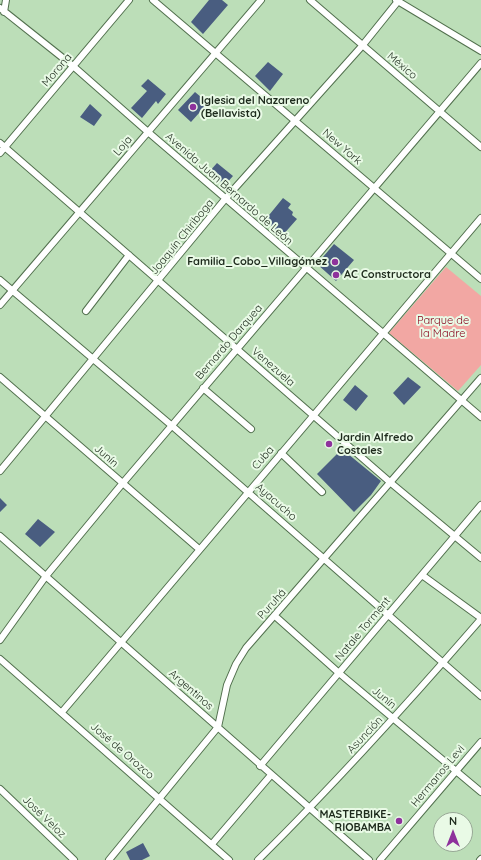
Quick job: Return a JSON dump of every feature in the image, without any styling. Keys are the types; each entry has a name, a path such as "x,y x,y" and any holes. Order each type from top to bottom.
{"street":[{"path":"2,10 6,0"},
{"name":"Morona","path":"0,153 3,145 74,66 129,0"},
{"name":"New York","path":"153,0 216,52 481,279"},
{"name":"Loja","path":"0,305 261,0"},
{"name":"México","path":"310,0 481,147"},
{"path":"397,0 481,51"},
{"name":"Joaquín Chiriboga","path":"0,471 226,198 362,46 397,0"},
{"name":"Avenida Juan Bernardo de León","path":"2,10 74,66 148,132 481,417"},
{"name":"Bernardo Darquea","path":"0,640 46,576 171,425 438,111 481,63"},
{"name":"Venezuela","path":"3,145 391,483 481,558"},
{"name":"Cuba","path":"62,712 481,218"},
{"path":"86,311 129,255"},
{"name":"Ayacucho","path":"0,280 171,425 481,696"},
{"name":"Junín","path":"0,377 199,549"},
{"name":"Puruhá","path":"109,860 218,727 227,685 236,664 246,648 463,401 481,378"},
{"path":"203,388 251,429"},
{"path":"281,453 322,492"},
{"name":"Natale Torment","path":"260,766 481,505"},
{"name":"Argentinos","path":"0,536 122,642 260,766 369,860"},
{"path":"422,575 481,619"},
{"name":"Junín","path":"275,616 339,673 481,792"},
{"name":"Asunción","path":"258,860 310,808 394,719 481,619"},
{"name":"José de Orozco","path":"0,659 229,860"},
{"name":"Hermanos Levi","path":"380,860 481,742"},
{"path":"212,844 271,775"},
{"name":"José Veloz","path":"0,789 74,860"}],"green space":[{"name":"Parque de la Madre","path":"446,267 481,296 481,365 458,391 389,333"}],"building":[{"path":"209,0 222,0 228,5 203,34 191,22"},
{"path":"268,62 283,74 270,91 255,76"},
{"path":"148,79 166,94 158,104 156,101 142,118 131,108 147,91 141,86"},
{"name":"Iglesia del Nazareno (Bellavista)","path":"195,92 208,103 191,122 178,110"},
{"path":"90,104 102,115 94,126 80,117"},
{"path":"217,163 233,176 225,185 209,172"},
{"path":"283,198 291,204 288,208 293,212 292,215 297,219 282,236 265,220"},
{"name":"Familia_Cobo_Villagómez","path":"334,244 354,260 336,281 317,264"},
{"path":"408,377 421,387 404,405 393,393"},
{"path":"355,385 368,396 356,411 343,400"},
{"path":"342,449 381,481 371,495 354,512 317,474"},
{"path":"0,498 7,505 0,512"},
{"path":"38,519 55,532 40,547 25,534"},
{"path":"143,843 150,856 142,860 130,860 126,852"}],"place":[{"name":"Iglesia del Nazareno (Bellavista)","path":"193,107"},
{"name":"Familia_Cobo_Villagómez","path":"335,262"},
{"name":"AC Constructora","path":"336,275"},
{"name":"Jardin Alfredo Costales","path":"329,444"},
{"name":"MASTERBIKE- RIOBAMBA","path":"399,821"}]}
